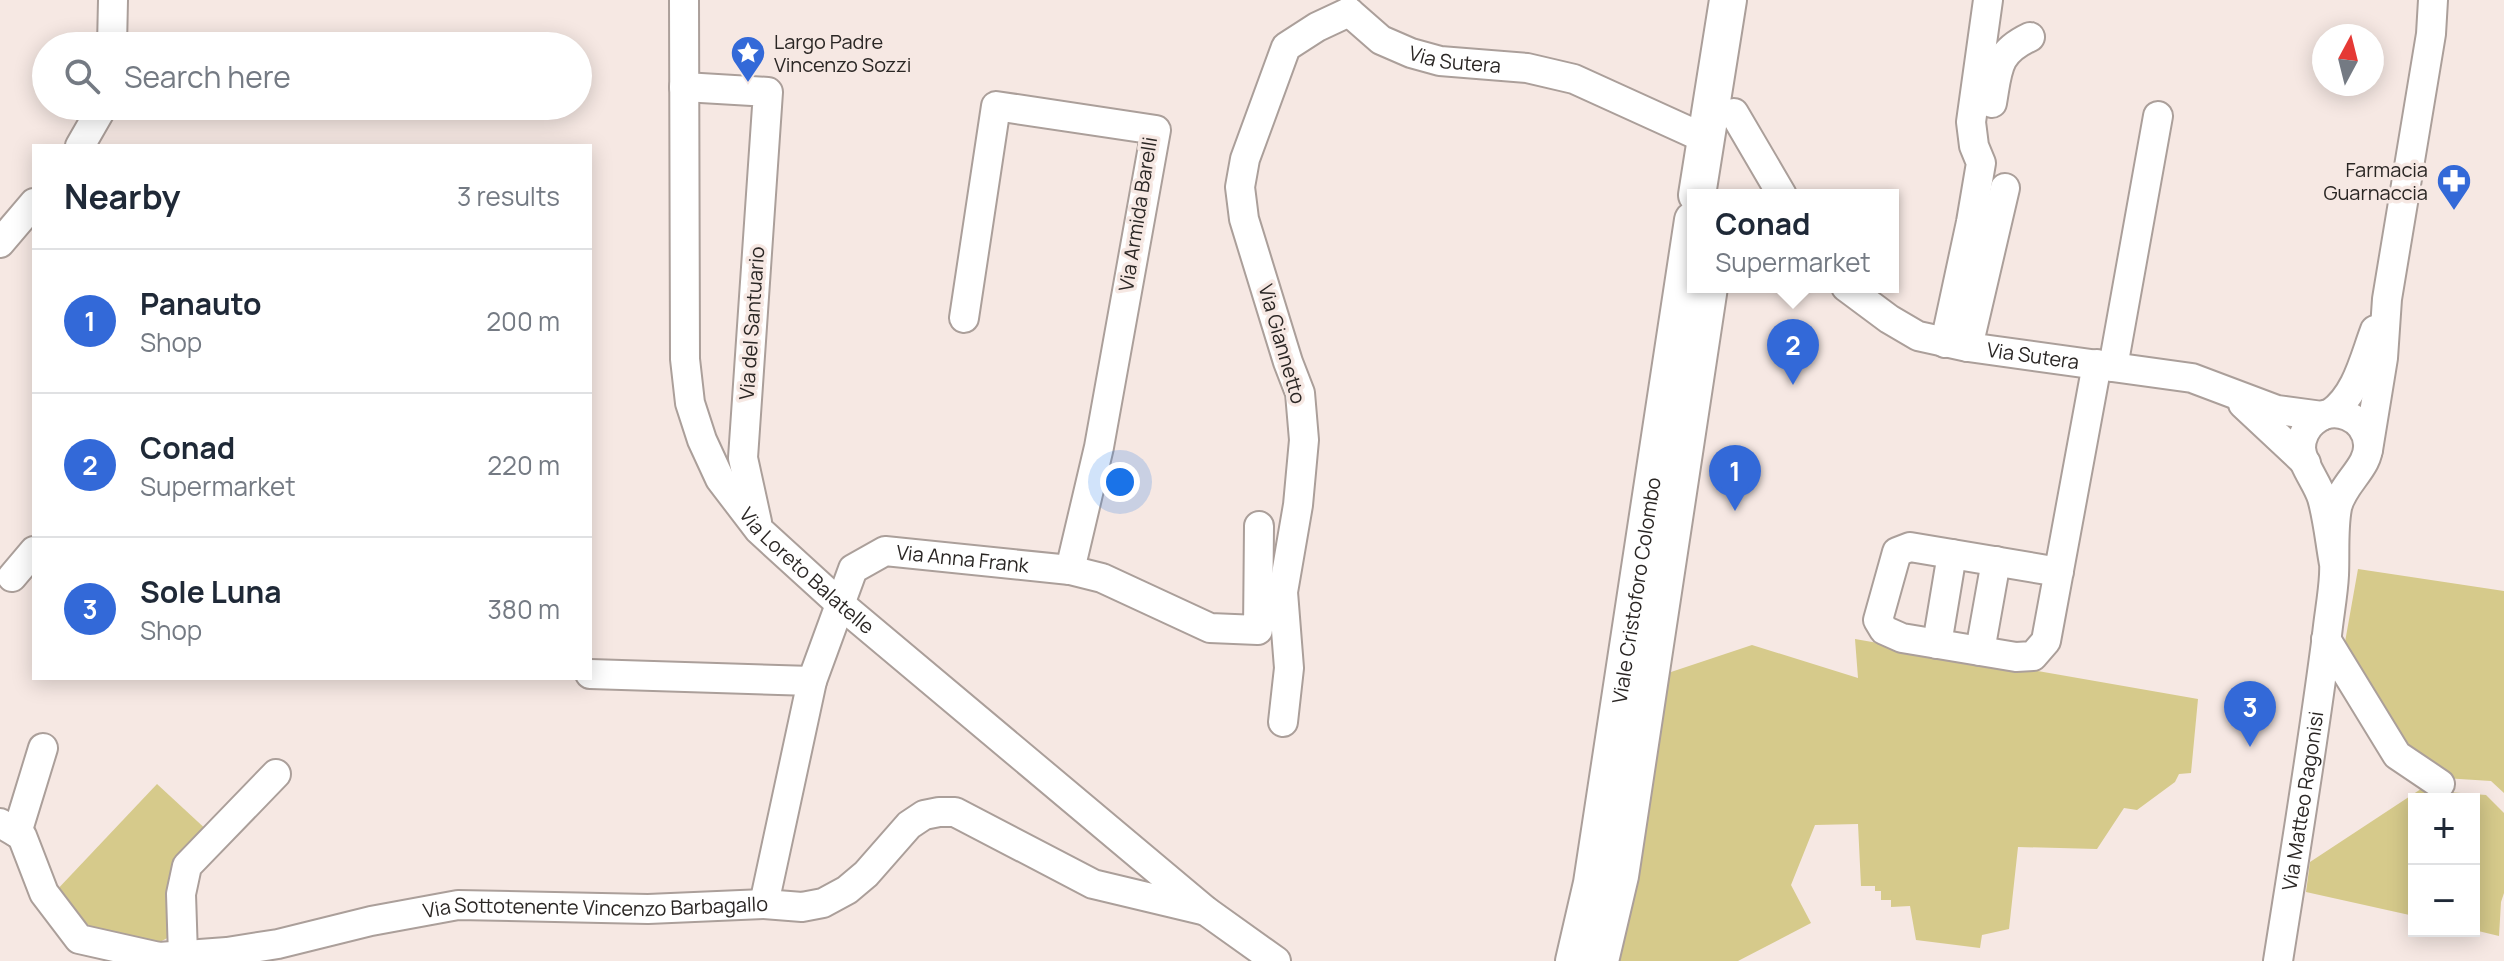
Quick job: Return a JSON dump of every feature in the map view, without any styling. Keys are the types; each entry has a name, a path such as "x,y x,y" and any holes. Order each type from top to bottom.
{"main road":[{"path":"1698,189 1728,0"},
{"path":"1723,189 1752,0"},
{"name":"Viale Cristoforo Colombo","path":"1574,961 1592,883 1687,259"},
{"name":"Viale Cristoforo Colombo","path":"1600,961 1620,876 1708,293"}],"street":[{"path":"112,32 113,0"},
{"name":"Via Loreto Balatelle","path":"684,0 684,316 690,403 702,440 720,479 759,530 839,603 1206,911 1276,961"},
{"path":"1981,163 1974,146 1971,122 1988,0"},
{"path":"2433,0 2431,34 2387,299 2383,358 2361,463 2345,487 2337,507 2326,639 2397,755 2440,784"},
{"path":"2431,34 2441,0"},
{"name":"Via Sutera","path":"1348,6 1381,40 1411,53 1440,61 1527,68 1574,79 1706,139"},
{"name":"Via Giannetto","path":"1283,722 1289,668 1272,633 1283,592 1298,505 1304,440 1300,393 1244,219 1240,187 1245,159 1286,47 1348,6"},
{"path":"1957,345 1971,222 1998,68 2012,45 2030,37"},
{"name":"Via del Santuario","path":"684,87 768,92 743,458 759,530"},
{"name":"Via Armida Barelli","path":"964,318 996,106 1156,130 1099,447 1070,570"},
{"path":"1734,113 1778,189"},
{"path":"2059,572 1910,547 1897,552 1878,620 1884,630 1902,638 2016,657 2033,656 2046,641 2158,116"},
{"path":"81,144 95,120"},
{"path":"1957,345 2005,188"},
{"path":"0,243 32,207"},
{"name":"Via Sutera","path":"1854,293 1918,336 1957,345 2192,378 2277,410 2326,414"},
{"path":"2334,564 2322,500 2301,447 2305,432 2340,406 2352,391 2387,299"},
{"path":"2231,393 2308,466 2324,478 2334,480 2361,463 2366,434 2356,420 2339,413 2326,414"},
{"path":"1259,526 1272,633"},
{"name":"Via Anna Frank","path":"764,904 812,681 853,569 885,551 1070,570 1102,578 1210,628 1272,633"},
{"path":"12,577 32,553"},
{"path":"1937,644 1952,554"},
{"path":"1980,651 1996,561"},
{"name":"Via Matteo Ragonisi","path":"2278,961 2326,639"},
{"path":"592,674 812,681"},
{"path":"8,828 43,748"},
{"path":"183,955 181,894 187,866 276,774"},
{"name":"Via Sottotenente Vincenzo Barbagallo","path":"8,828 22,836 44,893 79,939 159,957 278,944 371,921 458,905 648,909 764,904 802,907 835,897 866,874 909,825 924,815 939,812 955,812 1093,884 1206,911"}],"shaded area":[{"path":"2358,569 2504,591 2504,793 2491,781 2444,778 2405,743 2345,642"},
{"path":"1855,639 2198,699 2191,773 2179,774 2175,782 2137,810 2124,808 2097,849 2018,847 2009,929 1982,935 1980,948 1916,940 1910,906 1891,907 1891,900 1881,900 1881,891 1875,891 1875,886 1861,886 1858,824 1815,825 1791,885 1811,923 1738,961 1613,961 1668,673 1752,645 1858,678"},
{"path":"157,784 210,833 171,936 150,944 78,925 54,893"},
{"path":"2427,785 2436,791 2461,793 2415,793"},
{"path":"2480,795 2486,795 2504,813 2504,893 2499,936 2480,931"},
{"path":"2408,798 2408,915 2306,892 2310,862"}],"place":[{"name":"Largo Padre Vincenzo Sozzi","path":"748,84"},
{"name":"Farmacia Guarnaccia","path":"2454,212"},
{"name":"Conad","path":"1793,385"},
{"name":"Panauto","path":"1735,511"},
{"name":"Sole Luna","path":"2250,747"}]}
